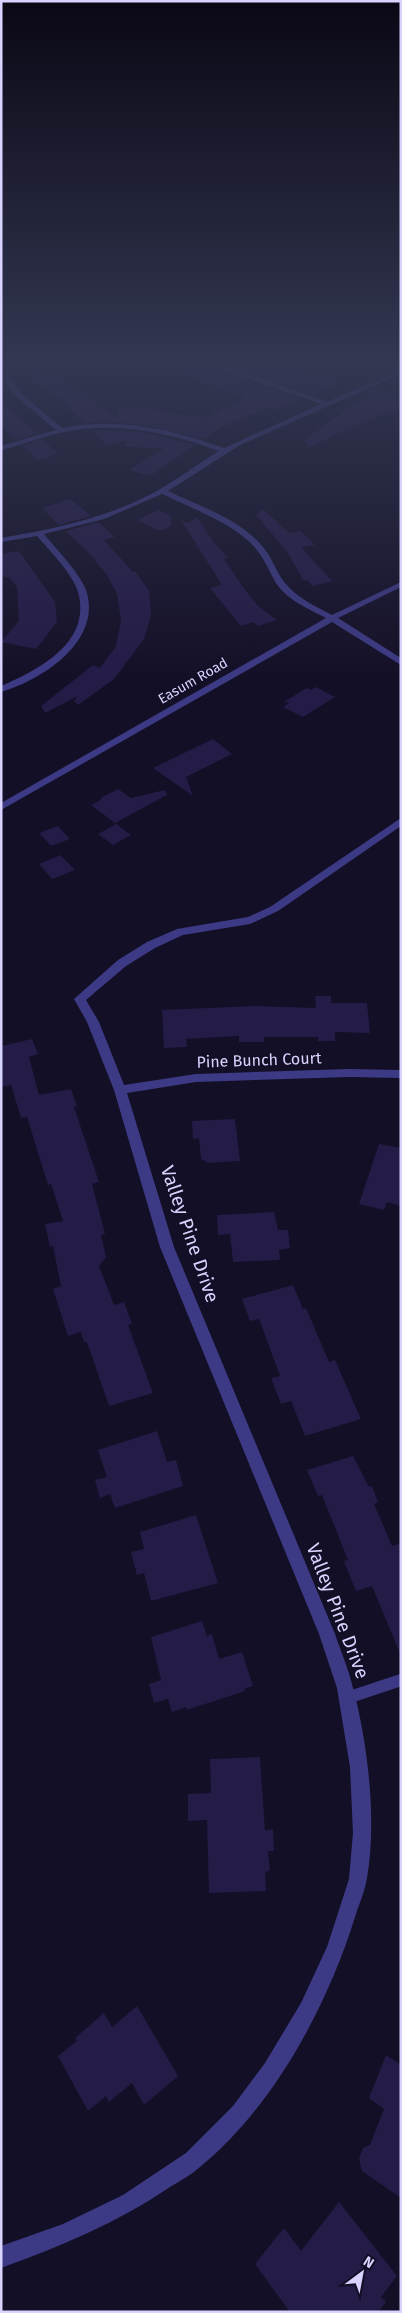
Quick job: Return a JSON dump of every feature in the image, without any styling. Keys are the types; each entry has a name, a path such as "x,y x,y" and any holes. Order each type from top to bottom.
{"street":[{"path":"1,540 39,533 106,514 162,491 200,467"},
{"path":"162,491 214,514 246,535 260,548 282,584 290,593 303,603 332,618 346,629 383,649 401,662"},
{"path":"1,689 32,677 52,663 82,631 85,620 82,590 39,533"},
{"name":"Easum Road","path":"1,807 332,618 401,584"},
{"name":"Valley Pine Drive","path":"1,2257 67,2233 130,2202 193,2160 240,2113 272,2070 308,2010 336,1949 358,1879 362,1833 359,1767 347,1698 327,1634 167,1247 120,1090 93,1022 80,999 122,964 151,945 181,932 250,920 274,909 401,821"},
{"name":"Pine Bunch Court","path":"120,1090 196,1078 349,1073 401,1074"}],"lane":[{"path":"347,1698 401,1680"}],"building":[{"path":"134,467 163,467 150,476 129,470"},
{"path":"70,499 91,516 59,525 42,508"},
{"path":"263,509 289,533 301,531 315,545 301,547 332,581 313,586 307,580 304,581 286,550 256,515"},
{"path":"158,510 171,516 171,526 160,531 137,520"},
{"path":"197,517 214,543 228,558 224,559 242,586 258,606 277,620 258,626 253,622 241,626 210,588 222,585 181,520 188,523"},
{"path":"98,522 115,537 104,540 133,572 136,572 149,591 151,615 144,639 114,679 78,705 74,701 78,696 45,713 41,706 93,665 100,668 116,646 121,620 117,594 107,575 95,559 66,531"},
{"path":"19,551 55,602 57,622 36,649 1,642 19,621 17,587 10,578 1,576 1,554"},
{"path":"316,687 335,697 303,717 283,707 289,703 285,701 307,688 311,690"},
{"path":"213,739 232,754 186,777 193,796 153,768"},
{"path":"118,789 131,798 165,790 167,795 115,823 91,805"},
{"path":"116,824 131,835 113,845 98,834"},
{"path":"58,826 70,839 51,846 39,833"},
{"path":"60,855 75,870 52,879 39,864"},
{"path":"315,996 331,996 331,1003 367,1003 370,1033 335,1032 335,1041 318,1041 318,1037 264,1037 264,1042 239,1042 239,1036 186,1039 187,1047 164,1048 162,1010 253,1006 316,1008"},
{"path":"32,1039 38,1054 29,1057 39,1095 71,1089 77,1106 74,1107 99,1182 92,1184 105,1234 101,1235 106,1257 99,1266 114,1305 124,1302 132,1324 128,1325 153,1393 109,1406 87,1342 84,1342 81,1332 68,1336 53,1289 61,1286 53,1246 50,1247 45,1224 63,1221 51,1184 48,1185 27,1117 21,1118 11,1085 1,1087 1,1046"},
{"path":"235,1119 240,1161 208,1163 201,1159 199,1138 193,1139 192,1121"},
{"path":"379,1144 401,1148 401,1206 387,1202 384,1210 359,1204"},
{"path":"274,1212 278,1230 288,1230 290,1248 279,1250 280,1260 233,1262 230,1234 218,1235 217,1215"},
{"path":"293,1285 303,1309 306,1308 329,1362 335,1360 361,1419 305,1436 291,1401 281,1404 271,1378 280,1376 259,1319 250,1321 242,1299"},
{"path":"157,1431 167,1462 176,1460 183,1486 115,1508 110,1494 100,1498 95,1480 107,1477 98,1450"},
{"path":"353,1456 369,1487 372,1486 378,1502 374,1504 392,1546 401,1543 401,1656 372,1586 356,1591 344,1561 348,1560 322,1495 318,1496 307,1470"},
{"path":"196,1515 218,1583 151,1601 144,1573 137,1575 131,1552 144,1549 140,1532"},
{"path":"202,1621 207,1636 212,1634 219,1659 242,1652 253,1686 244,1689 245,1691 187,1710 186,1707 172,1712 168,1699 154,1703 149,1684 161,1680 151,1637"},
{"path":"260,1757 265,1830 273,1829 274,1851 268,1851 270,1871 265,1872 266,1891 209,1893 207,1820 188,1821 188,1794 211,1793 210,1759"},
{"path":"137,2006 178,2076 144,2105 132,2083 109,2102 106,2096 88,2111 58,2056 77,2041 75,2038 104,2013 112,2027"},
{"path":"386,2055 401,2065 401,2198 362,2171 359,2159 363,2148 370,2145 384,2109 369,2098"},
{"path":"339,2202 397,2276 381,2297 386,2302 378,2312 290,2312 255,2264 284,2228 301,2251"}]}
